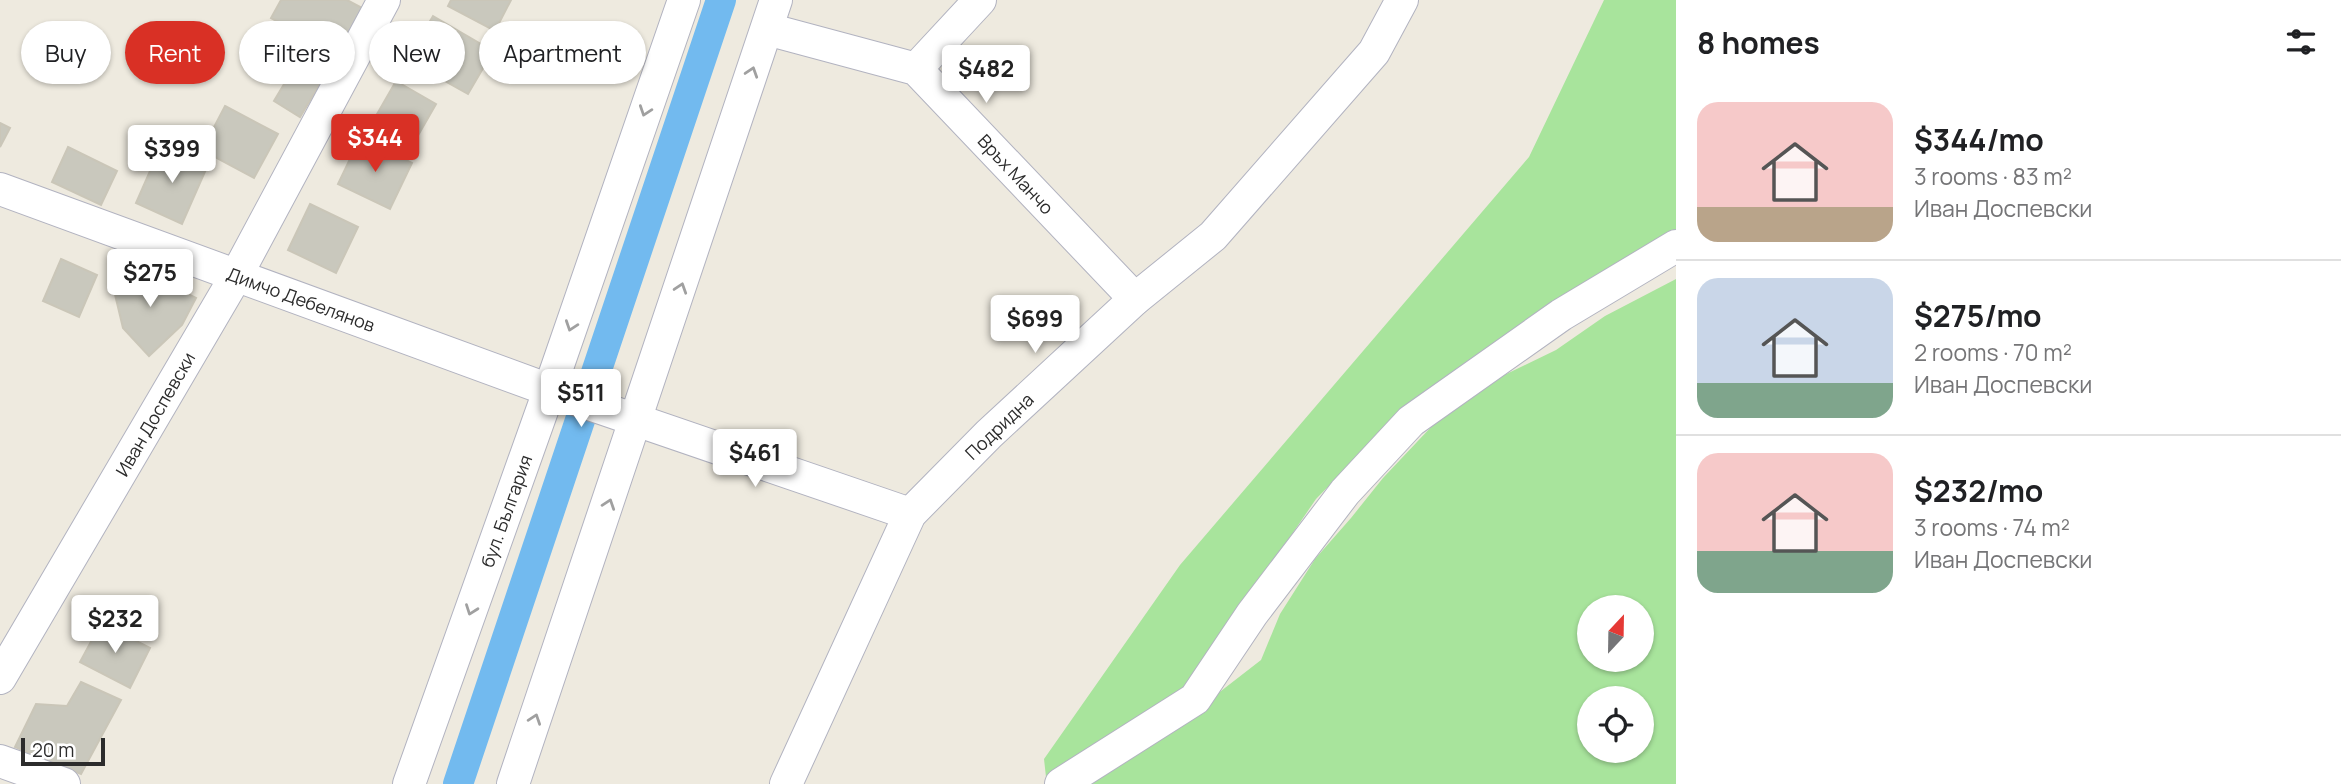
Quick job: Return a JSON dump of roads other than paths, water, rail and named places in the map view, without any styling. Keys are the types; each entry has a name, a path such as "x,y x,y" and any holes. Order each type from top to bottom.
{"street":[{"name":"Иван Доспевски","path":"0,678 236,276 384,0"},
{"name":"бул. България","path":"409,784 556,393 684,0"},
{"path":"513,784 627,417 771,14 916,69 980,0"},
{"name":"Подридна","path":"786,784 910,514 989,434 1135,299 1213,236 1374,52 1402,0"},
{"name":"Връх Манчо","path":"916,69 1135,299"},
{"name":"Димчо Дебелянов","path":"0,189 627,417"},
{"path":"1061,784 1195,699 1252,614 1345,492 1411,421 1561,315 1676,246"},
{"path":"627,417 910,514"},
{"path":"0,761 64,784"}],"waterway":[{"path":"458,784 721,0"}]}
